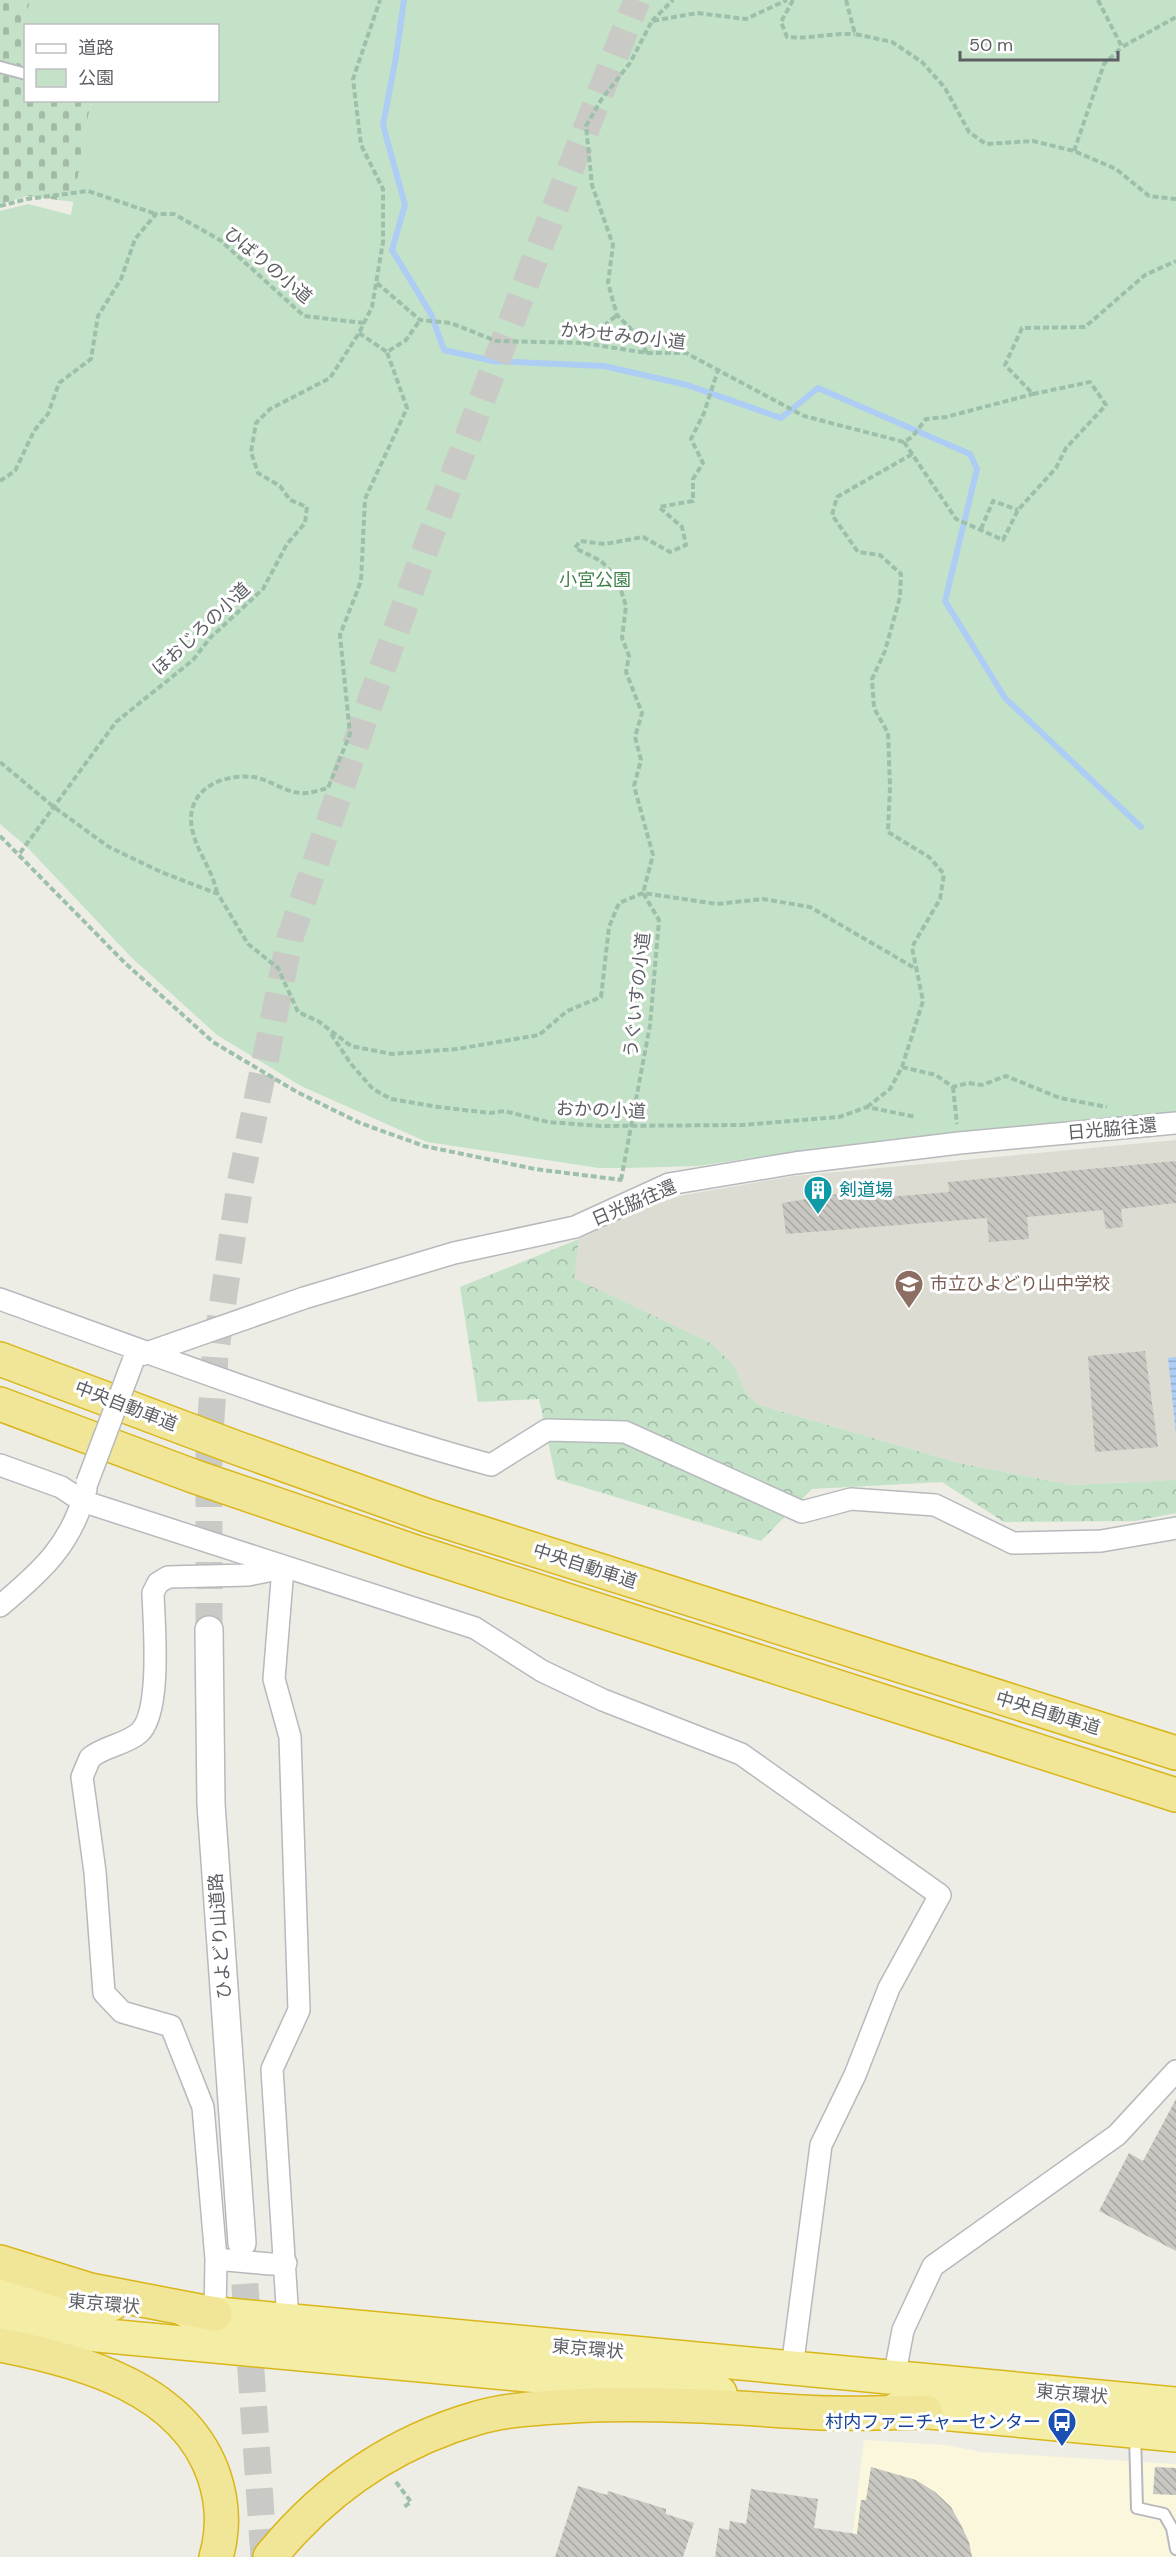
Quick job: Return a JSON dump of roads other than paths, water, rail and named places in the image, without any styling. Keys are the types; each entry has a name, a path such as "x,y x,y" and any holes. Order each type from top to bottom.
{"highway":[{"name":"中央自動車道","path":"0,1359 237,1448 428,1516 1176,1753"},
{"path":"0,1404 193,1476 427,1556 1176,1795"},
{"path":"0,2262 90,2290 215,2314"},
{"name":"東京環状","path":"0,2294 1176,2404"},
{"name":"東京環状","path":"0,2326 1176,2435"},
{"path":"500,2341 494,2341 488,2352 491,2363 504,2373"},
{"path":"0,2345 66,2359 121,2381 143,2392 161,2405 193,2434 210,2464 222,2505 222,2528 216,2557"},
{"path":"722,2361 731,2376 725,2394"},
{"path":"270,2557 307,2515 358,2473 409,2444 479,2417 549,2407 634,2404 721,2406 806,2412 926,2412"}],"street":[{"name":"日光脇往還","path":"138,1357 304,1298 454,1252 575,1227 669,1184 795,1163 959,1143 1176,1123"},
{"path":"0,1299 138,1357 401,1440 491,1465 547,1430 625,1432 802,1512 851,1499 935,1505 1013,1542 1101,1541 1176,1528"},
{"path":"0,1606 51,1560 62,1545 138,1357"},
{"path":"0,1465 61,1487 85,1492 284,1568 475,1628 542,1671 603,1700 741,1754 940,1895 889,1988 855,2075 821,2145 792,2368"},
{"path":"215,2314 216,2259 203,2106 171,2026 122,2012 104,1993 95,1872 82,1777 90,1758 97,1752 134,1737 145,1727 155,1690 153,1593 158,1583 168,1577 248,1575 284,1568"},
{"path":"284,1568 274,1679 290,1737 299,2010 272,2068 288,2321"},
{"name":"ひよどり山道路","path":"209,1630 211,1804 242,2243"},
{"path":"894,2378 903,2330 933,2266 1118,2135 1176,2071"},
{"path":"216,2259 270,2264 286,2263"}],"lane":[{"path":"0,67 24,73"},
{"path":"1135,2431 1137,2508 1164,2514 1172,2528 1176,2549"}],"water":[{"path":"1176,1357 1176,1434 1168,1358"}],"waterway":[{"path":"404,0 383,125 405,205 392,250 431,314 444,350 493,361 604,366 687,385 781,418 818,388 970,454 977,469 945,601 1005,698 1141,827"}],"tunnel":[{"path":"209,1630 209,1449 215,1356 240,1184 290,938 368,708 427,545 538,251 637,0"},
{"path":"242,2243 264,2557"}],"place":[{"name":"剣道場","path":"818,1216"},
{"name":"市立ひよどり山中学校","path":"909,1310"},
{"name":"村内ファニチャーセンター","path":"1062,2448"}],"park label":[{"name":"小宮公園","path":"595,580"}]}
